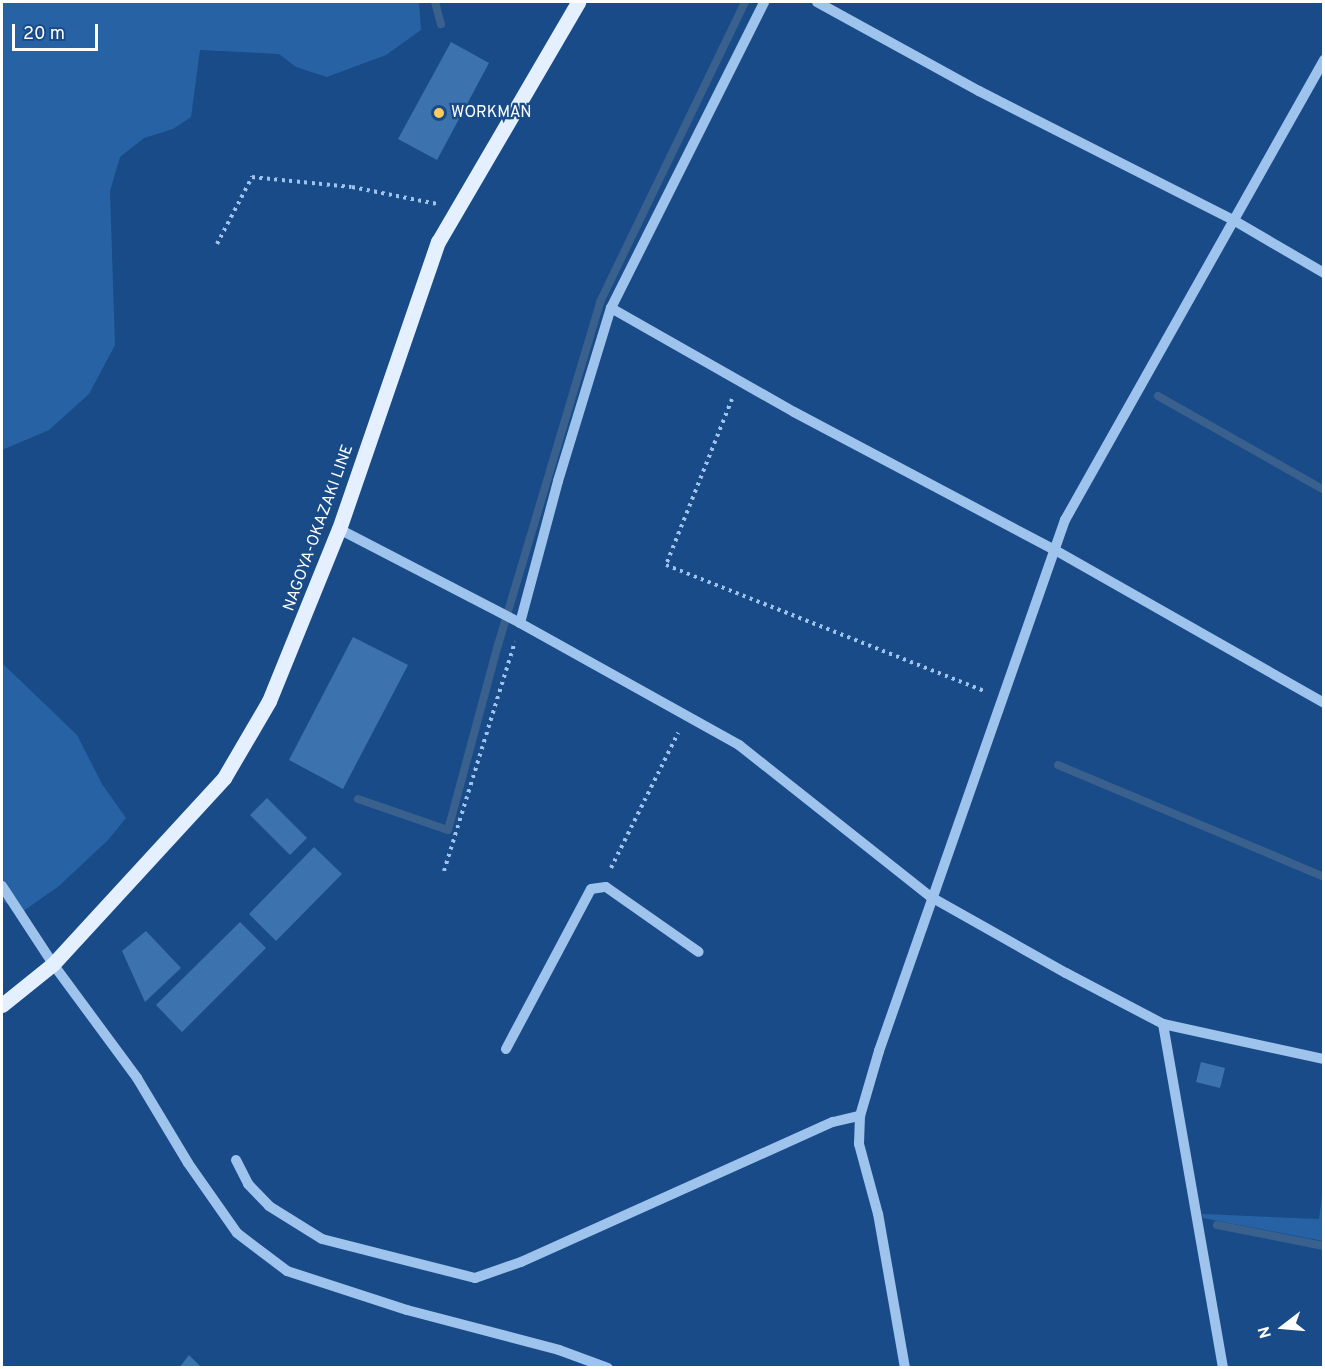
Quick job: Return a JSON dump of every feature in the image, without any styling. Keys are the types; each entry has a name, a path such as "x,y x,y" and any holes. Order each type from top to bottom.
{"main road":[{"name":"NAGOYA-OKAZAKI LINE","path":"2,1005 53,964 224,778 269,701 339,529 438,242 578,2"}],"street":[{"path":"520,623 558,481 611,308 764,2"},
{"path":"817,2 979,91 1235,221 1323,273"},
{"path":"905,1368 880,1223 860,1144 860,1116 931,897 1065,520 1235,221 1323,60"},
{"path":"611,308 1055,550 1323,703"},
{"path":"339,529 520,623 739,745 931,897 1163,1024 1323,1059"},
{"path":"2,886 53,964 137,1078 188,1163 237,1233 287,1270 407,1310 559,1350 608,1368"},
{"path":"507,1048 591,889 606,887 699,952"},
{"path":"1163,1024 1224,1368"},
{"path":"236,1160 248,1184 269,1206 322,1239 475,1278 520,1262 833,1122 860,1116"}],"path":[{"path":"217,244 252,177 352,187 433,202 454,212"},
{"path":"740,379 666,565 1002,698"},
{"path":"444,871 520,623"},
{"path":"606,887 607,876 686,716"}],"shaded area":[{"path":"2,2 419,2 421,30 386,55 327,77 296,67 279,54 200,50 191,117 173,129 144,138 120,157 110,191 115,345 89,394 49,430 2,450"},
{"path":"2,663 77,735 102,784 126,818 108,840 59,886 22,912 2,901"},
{"path":"1323,1189 1323,1241 1203,1218 1202,1214 1319,1219"}],"building":[{"path":"451,42 489,63 437,160 398,139"},
{"path":"353,637 408,665 343,789 289,760"},
{"path":"267,798 307,838 290,855 250,815"},
{"path":"314,847 342,874 276,941 249,914"},
{"path":"240,922 266,948 182,1032 156,1005"},
{"path":"146,931 181,968 145,1002 122,951"},
{"path":"1201,1062 1225,1068 1220,1088 1196,1082"},
{"path":"189,1355 202,1368 179,1368"}],"waterway":[{"path":"435,2 441,24"},
{"path":"358,799 448,830 498,645 600,302 745,2"},
{"path":"1158,396 1324,490"},
{"path":"1058,765 1324,877"},
{"path":"1217,1225 1324,1246"}],"place":[{"name":"WORKMAN","path":"439,113"}]}
